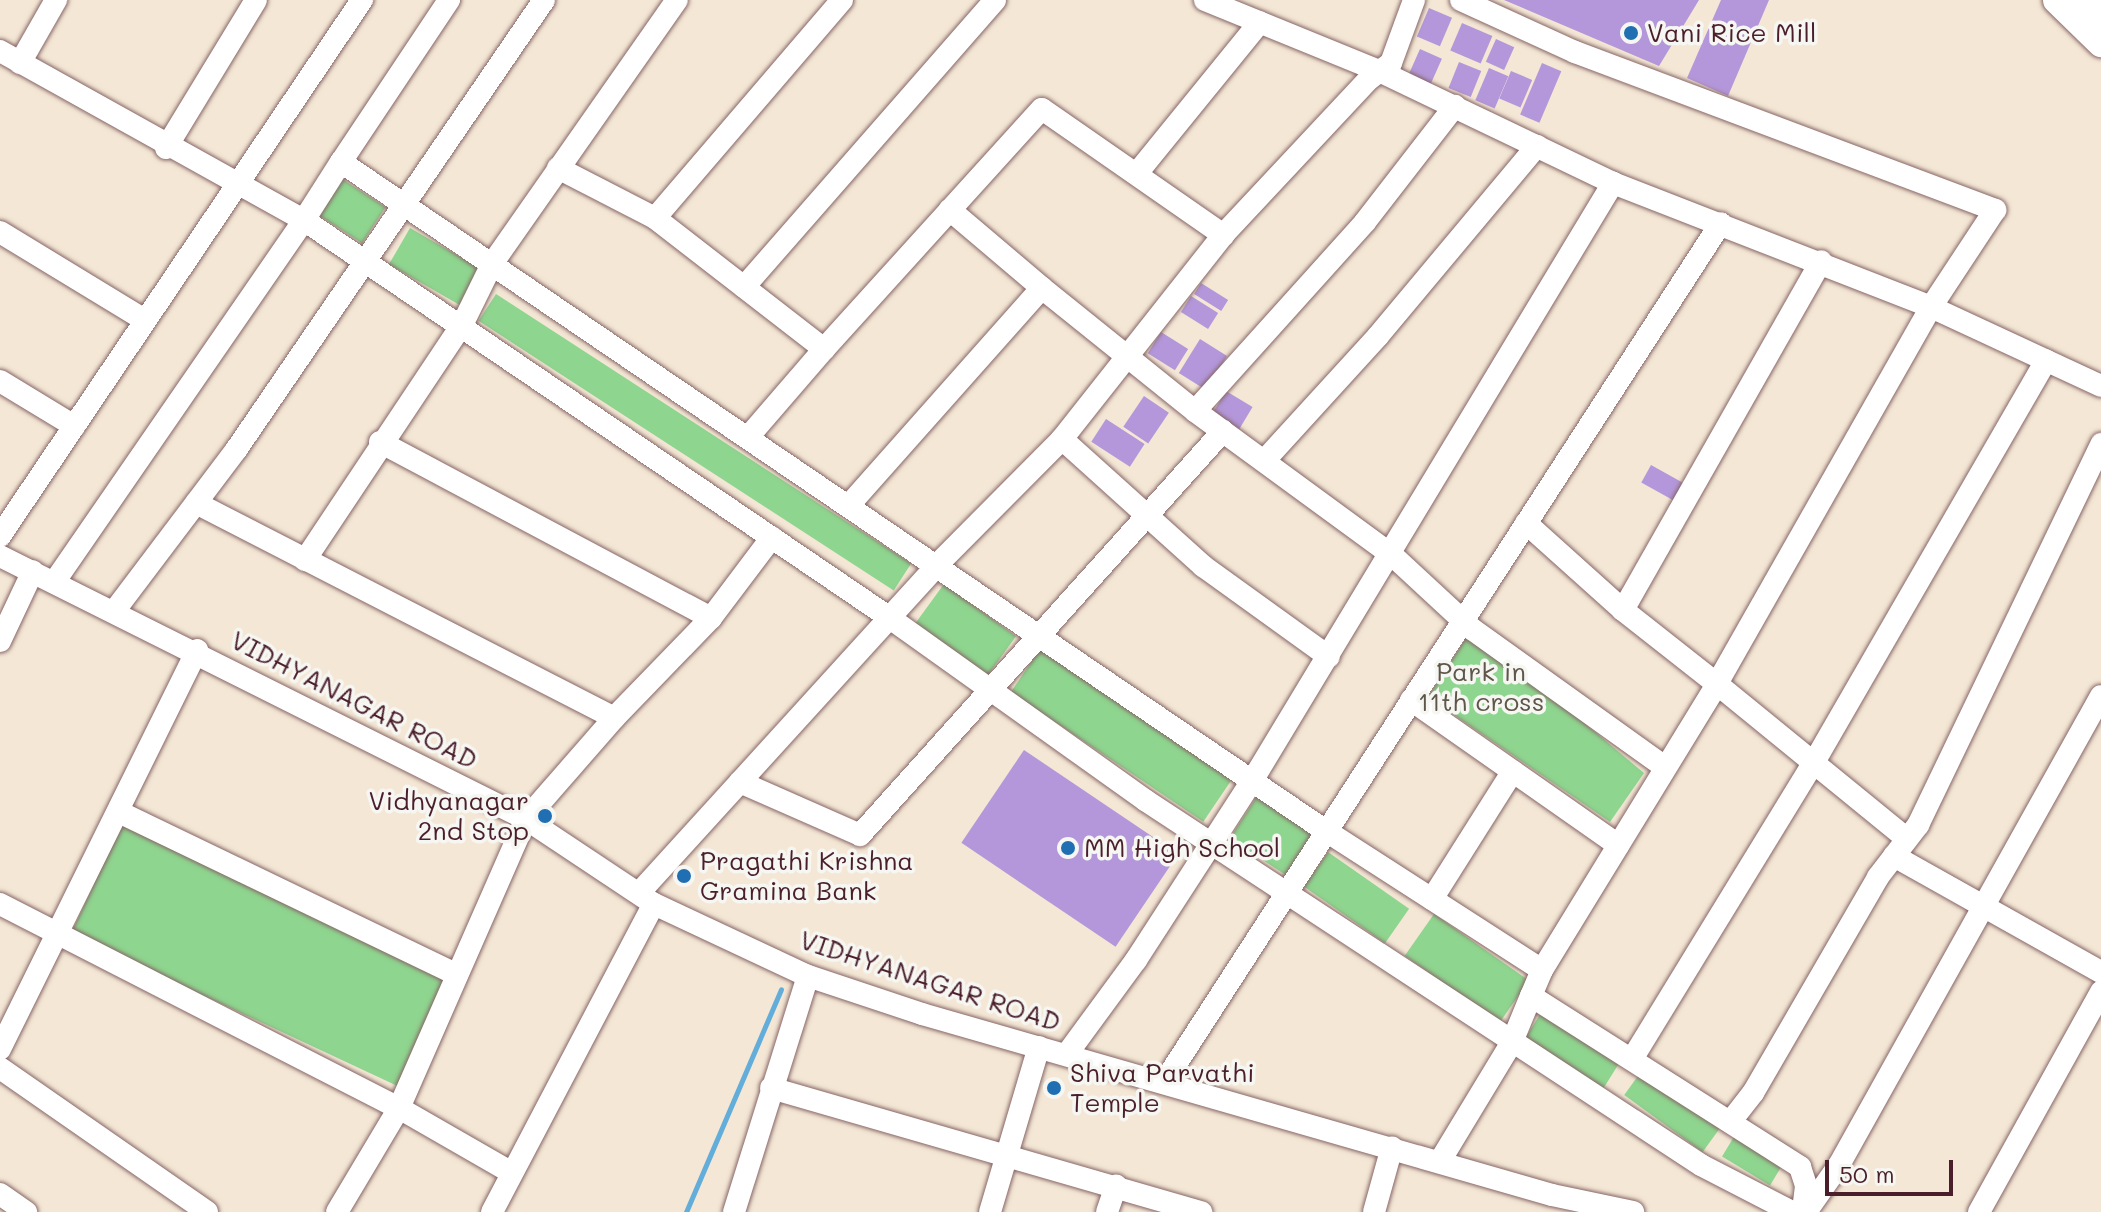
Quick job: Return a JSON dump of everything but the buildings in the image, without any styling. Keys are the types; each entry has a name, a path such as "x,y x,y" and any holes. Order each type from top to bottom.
{"main road":[{"path":"2076,3 2101,12"},
{"path":"2076,3 2101,43"}],"street":[{"path":"56,0 10,57 166,148 304,220 890,618 1210,842 1701,1165 1792,1212"},
{"path":"166,148 256,0"},
{"path":"0,536 362,0"},
{"path":"54,582 304,220 449,0"},
{"path":"115,610 196,503 544,0"},
{"path":"305,560 380,442 462,325 492,264 677,0"},
{"path":"655,218 842,0"},
{"path":"744,287 995,0"},
{"path":"1205,0 1379,71 1613,183 1821,261 1931,307 2101,386"},
{"path":"492,1212 647,898 740,782 938,564 1062,439 1223,235 1379,71 1391,63 1414,0"},
{"path":"1440,1161 1512,1042 1542,970 1717,684 1931,307 1995,210 1575,52 1461,0"},
{"path":"1138,172 1260,22"},
{"path":"1195,411 1365,222 1455,106"},
{"path":"749,436 1042,109 1138,172 1223,235"},
{"path":"1264,461 1378,336 1537,146"},
{"path":"341,162 850,504 1252,781 1542,970"},
{"path":"558,168 655,218 824,349"},
{"path":"1067,1054 1136,960 1252,781 1392,555 1613,183"},
{"path":"950,210 1195,411 1392,555 1462,620 1665,767"},
{"path":"1165,1081 1721,223"},
{"path":"0,232 145,320"},
{"path":"1623,610 1821,261"},
{"path":"850,504 1042,288"},
{"path":"1632,1059 1813,764 2046,360"},
{"path":"0,381 74,426"},
{"path":"740,782 860,835 988,688 1223,431"},
{"path":"1062,439 1203,566 1329,657"},
{"path":"380,442 711,618"},
{"path":"1731,1121 1901,847 2101,444"},
{"path":"196,503 614,718"},
{"path":"1526,523 1623,610 1813,764 1901,847 1983,906 2101,972"},
{"path":"337,1212 399,1108 526,819 614,718 711,618 772,537"},
{"name":"VIDHYANAGAR ROAD","path":"0,556 197,650 526,819 647,898 808,976 1039,1047 1552,1195 1628,1211"},
{"path":"0,641 33,571"},
{"path":"0,1049 197,650"},
{"path":"1804,1212 1839,1165 2101,696"},
{"path":"1411,700 1618,845"},
{"path":"1432,899 1513,771"},
{"path":"119,812 457,975"},
{"path":"0,904 399,1108 512,1173"},
{"path":"734,1212 808,976"},
{"path":"1979,1212 2101,992"},
{"path":"1531,996 1800,1167 1806,1186 1804,1212"},
{"path":"990,1212 1039,1047"},
{"path":"0,1068 207,1212"},
{"path":"771,1088 1201,1212"},
{"path":"1374,1212 1392,1147"},
{"path":"1107,1212 1116,1186"},
{"path":"0,1194 26,1212"}],"green space":[{"path":"336,175 385,207 362,243 313,211"},
{"path":"410,228 484,270 463,307 389,264"},
{"path":"496,294 911,564 894,590 479,321"},
{"path":"944,584 1016,636 988,675 916,623"},
{"name":"Park in 11th cross","path":"1472,629 1644,773 1610,822 1428,697"},
{"path":"1040,649 1232,779 1203,822 1011,692"},
{"path":"1258,795 1314,831 1286,875 1230,839"},
{"path":"122,824 449,977 398,1086 71,934"},
{"path":"1328,852 1409,909 1385,943 1304,886"},
{"path":"1434,914 1529,981 1500,1022 1405,956"},
{"path":"1544,1008 1623,1057 1604,1088 1525,1039"},
{"path":"1643,1069 1721,1126 1703,1152 1624,1095"},
{"path":"1738,1130 1786,1159 1770,1185 1722,1157"}],"waterway":[{"path":"686,1212 781,989"}],"place":[{"name":"Vani Rice Mill","path":"1631,33"},
{"name":"Vidhyanagar 2nd Stop","path":"545,816"},
{"name":"MM High School","path":"1068,848"},
{"name":"Pragathi Krishna Gramina Bank","path":"684,876"},
{"name":"Shiva Parvathi Temple","path":"1054,1088"}]}
